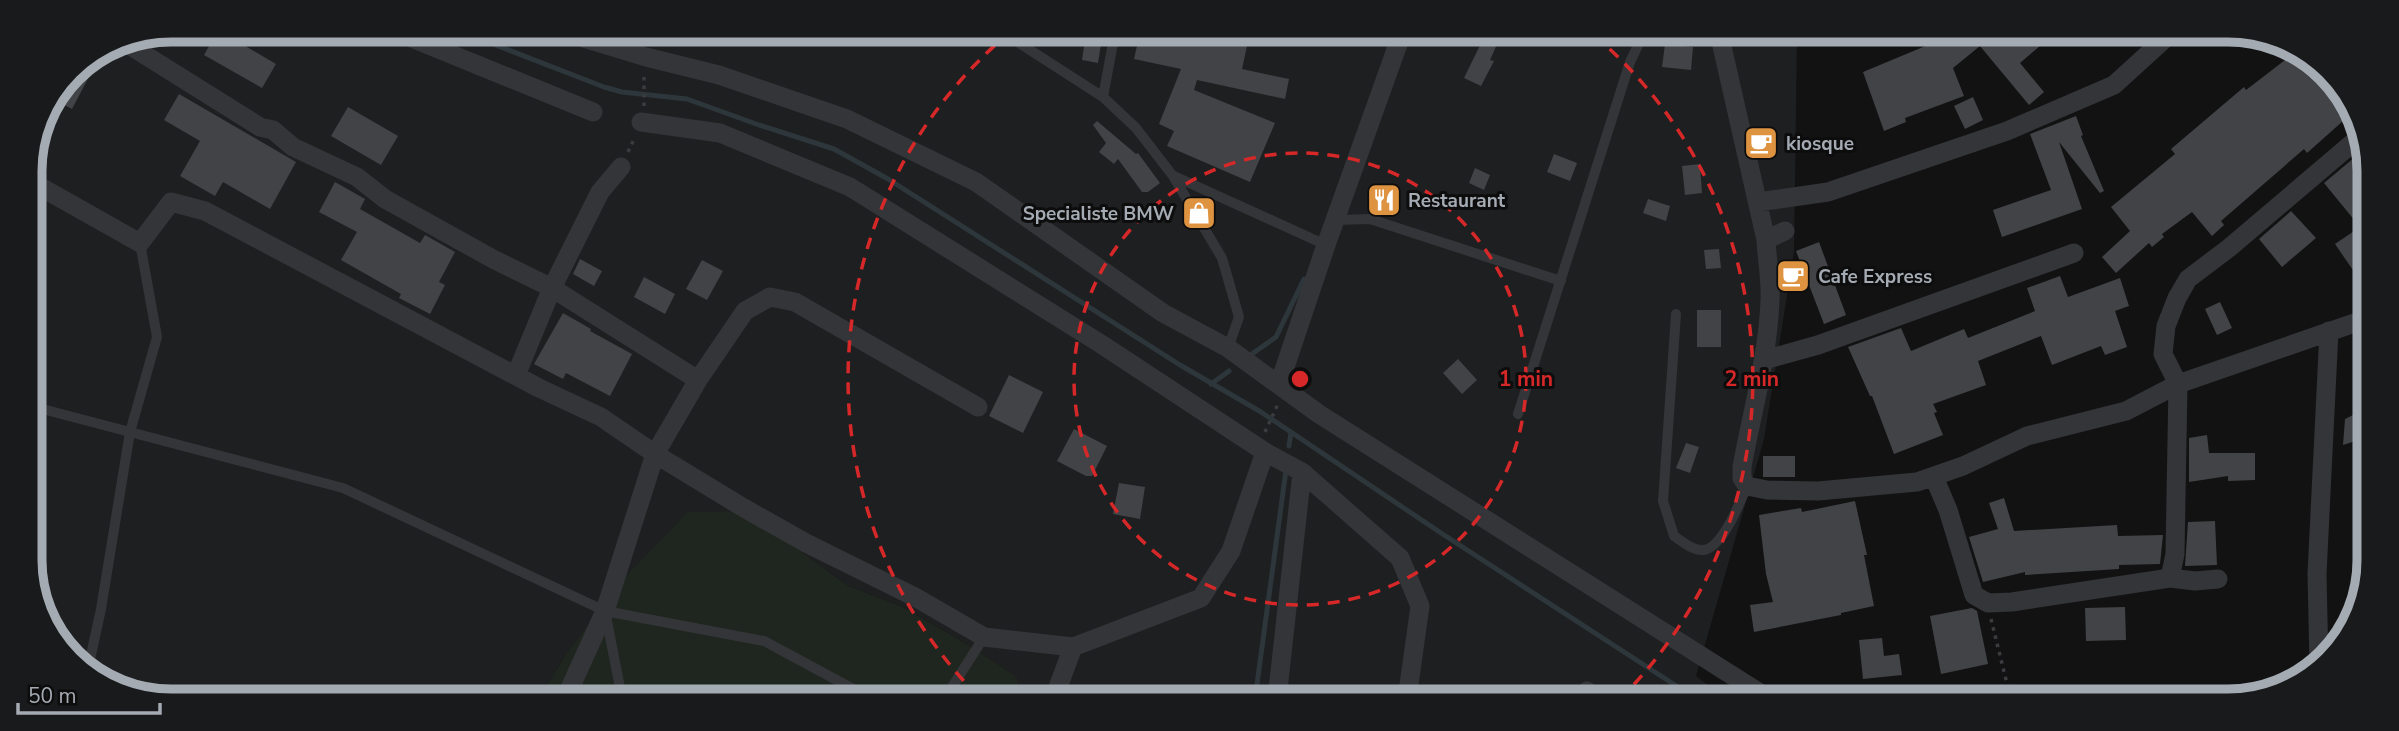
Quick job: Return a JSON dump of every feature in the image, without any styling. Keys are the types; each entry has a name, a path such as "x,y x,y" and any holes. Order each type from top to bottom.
{"street":[{"path":"421,42 593,112"},
{"path":"597,42 719,75 847,119 976,182 1163,313 1228,348 1279,393 1319,414 1754,689"},
{"path":"1279,393 1326,245 1399,42"},
{"path":"1721,42 1766,240 1770,300 1764,360 1742,467 1742,478 1747,486 1767,490 1818,491 1903,484 1934,477 2027,436 2126,411 2178,384 2357,321"},
{"path":"1758,202 1828,192 2007,131 2114,85 2162,42"},
{"path":"133,48 260,127 273,130 293,147 356,177 385,199 493,259 552,288 698,380"},
{"path":"643,117 720,133 850,187 1101,344 1265,442 1400,558 1420,606 1408,689"},
{"path":"2170,578 2175,554 2178,384 2163,354 2166,326 2177,299 2189,279 2354,142"},
{"path":"516,375 552,288 600,192 621,167"},
{"path":"42,188 140,243 171,202 205,211 601,417 654,454 806,543 915,597 985,637 1073,647 1201,598 1231,551 1265,442"},
{"path":"1766,240 1785,230"},
{"path":"1764,360 1818,345 2074,253"},
{"path":"570,689 605,611 654,454 698,380 745,311 769,297 794,302 978,407"},
{"path":"2319,651 2317,574 2329,331"},
{"path":"1278,689 1302,472"},
{"path":"1934,477 1948,509 1974,595 1988,603 2012,602 2170,578 2195,581 2218,579"},
{"path":"1057,689 1073,647"}],"lane":[{"path":"1017,42 1102,97 1136,128 1174,176 1222,258 1239,317 1228,348"},
{"path":"1102,97 1113,42"},
{"path":"1518,414 1630,62 1640,42"},
{"path":"1174,176 1326,245"},
{"path":"1335,220 1370,219 1560,281"},
{"path":"90,660 130,432 157,337 140,243"},
{"path":"1676,314 1663,501 1674,536 1692,548 1703,550 1712,547 1730,524 1747,486"},
{"path":"42,409 343,488 605,611 764,641 853,689"},
{"path":"605,611 620,689"},
{"path":"951,689 985,637"}],"path":[{"path":"643,117 644,72"},
{"path":"1265,442 1279,393"},
{"path":"1988,603 2008,689"}],"shaded area":[{"path":"171,42 1797,42 1794,252 1764,439 1696,676 1713,689 1017,689 1016,677 965,643 903,607 847,585 744,511 566,654 545,689 171,689 138,685 107,672 80,651 69,638 59,624 49,601 44,585 42,560 42,163 46,138 55,114 74,86 86,74 122,52 138,46"},
{"path":"745,511 847,585 903,607 965,643 1017,677 1018,689 545,689 566,654 623,579 688,512"}],"building":[{"path":"211,42 238,42 276,64 262,88 204,55"},
{"path":"1085,42 1101,42 1098,63 1082,60"},
{"path":"1138,42 1248,42 1242,69 1289,79 1285,99 1197,80 1194,90 1275,123 1250,182 1167,146 1174,131 1159,124 1181,69 1134,59"},
{"path":"1482,42 1498,42 1490,60 1494,61 1481,86 1464,78"},
{"path":"1935,42 2045,42 2020,63 2044,92 2029,105 1980,46 1953,68 1964,96 1905,118 1906,122 1884,131 1863,72"},
{"path":"1665,44 1693,47 1691,70 1662,67"},
{"path":"2288,57 2325,86 2344,114 2340,118 2343,121 2307,153 2304,149 2221,221 2224,225 2212,236 2192,212 2162,234 2164,237 2152,247 2149,243 2116,273 2102,257 2130,231 2111,207 2175,154 2171,149 2244,87 2246,90"},
{"path":"93,69 72,109 62,103 74,86"},
{"path":"179,94 296,162 270,209 223,182 215,196 180,176 200,141 164,120"},
{"path":"1973,97 1983,120 1965,129 1954,106"},
{"path":"348,107 398,136 381,165 331,136"},
{"path":"2076,116 2083,135 2081,136 2104,191 2100,193 2059,142 2082,209 2002,237 1993,210 2051,190 2030,134"},
{"path":"1097,121 1138,153 1160,183 1148,192 1142,192 1118,159 1114,164 1099,152 1106,143 1093,125"},
{"path":"1554,154 1577,163 1570,181 1547,172"},
{"path":"2356,156 2357,223 2324,183"},
{"path":"1700,164 1702,193 1685,195 1682,166"},
{"path":"1475,168 1490,175 1484,190 1469,183"},
{"path":"335,182 365,199 360,209 420,243 425,235 455,252 439,282 445,285 430,314 399,298 401,294 341,260 357,232 319,212"},
{"path":"1648,199 1670,206 1666,221 1643,213"},
{"path":"2291,211 2316,238 2282,267 2259,239"},
{"path":"2357,229 2357,276 2335,244"},
{"path":"1819,242 1846,315 1824,324 1796,251"},
{"path":"1719,249 1721,268 1706,269 1704,250"},
{"path":"580,259 602,271 594,286 573,274"},
{"path":"702,260 723,271 707,300 686,289"},
{"path":"2060,276 2068,297 2120,278 2129,306 2115,311 2127,347 2105,355 2101,346 2052,365 2041,336 1978,361 1986,385 1933,404 1943,435 1894,454 1872,396 1848,347 1901,328 1911,351 1964,329 1968,338 2035,311 2027,288"},
{"path":"644,277 675,294 665,314 634,297"},
{"path":"2220,302 2232,328 2217,335 2205,309"},
{"path":"1697,310 1721,310 1721,347 1697,347"},
{"path":"563,313 632,354 610,396 566,373 563,379 534,364"},
{"path":"1458,359 1477,380 1462,394 1443,373"},
{"path":"1009,375 1043,392 1023,433 989,416"},
{"path":"2357,413 2357,441 2343,445 2345,419"},
{"path":"1074,429 1107,446 1092,476 1086,476 1057,461"},
{"path":"2207,435 2209,453 2255,453 2255,480 2228,481 2228,476 2189,482 2189,438"},
{"path":"1686,443 1699,447 1690,473 1676,468"},
{"path":"1763,456 1795,456 1795,477 1763,477"},
{"path":"1119,483 1145,487 1140,519 1113,514"},
{"path":"2004,498 2014,531 2117,525 2118,536 2163,535 2160,564 2119,565 2119,569 2025,575 2025,572 1983,582 1969,537 1998,529 1989,503"},
{"path":"1855,501 1867,555 1864,555 1874,606 1754,632 1750,605 1773,602 1766,574 1759,515 1801,508 1802,512"},
{"path":"2215,521 2217,565 2185,566 2188,522"},
{"path":"2125,607 2126,640 2086,641 2085,608"},
{"path":"1972,608 1977,611 1988,664 1941,674 1930,616"},
{"path":"1882,638 1884,656 1899,654 1902,675 1863,679 1859,640"}],"waterway":[{"path":"488,42 604,87 622,92 687,99 834,149 888,179 1180,365 1261,412 1681,689"},
{"path":"1252,354 1276,337 1304,279"},
{"path":"1211,384 1229,371"},
{"path":"1289,446 1291,432"},
{"path":"1256,689 1286,470"}],"place":[{"name":"kiosque","path":"1761,143"},
{"name":"Restaurant","path":"1384,200"},
{"name":"Specialiste BMW","path":"1199,213"},
{"name":"Cafe Express","path":"1793,276"}]}
